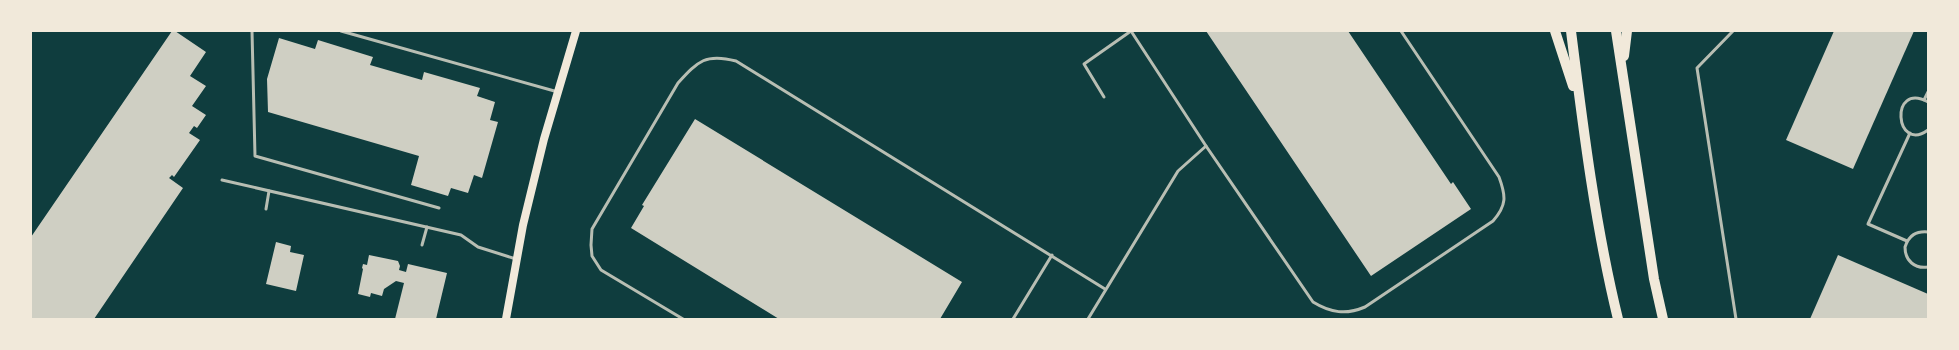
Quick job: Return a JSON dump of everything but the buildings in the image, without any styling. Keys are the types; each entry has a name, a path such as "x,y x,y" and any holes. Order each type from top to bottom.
{"highway":[{"path":"1555,31 1582,116"},
{"path":"1571,31 1582,116 1605,260 1618,319"},
{"path":"1616,31 1654,279 1663,319"},
{"path":"1623,80 1627,31"}],"main road":[{"path":"506,319 523,226 544,138 576,31"}],"lane":[{"path":"252,31 255,156 439,208"},
{"path":"341,31 558,92"},
{"path":"1104,97 1084,64 1131,31 1206,146 1313,302 1324,309 1339,312 1354,311 1365,307 1492,221 1499,214 1505,194 1499,177 1401,31"},
{"path":"1734,31 1698,68 1736,319"},
{"path":"682,319 601,270 592,256 590,245 592,229 678,83 692,68 710,57 736,61 1106,289"},
{"path":"1924,100 1928,92"},
{"path":"1928,102 1919,98 1911,100 1903,105 1900,114 1901,123 1910,133 1920,134 1928,130"},
{"path":"1907,241 1868,224 1910,133"},
{"path":"1088,319 1178,171 1206,146"},
{"path":"222,180 461,235 478,248 517,259"},
{"path":"266,209 269,191"},
{"path":"422,245 426,227"},
{"path":"1928,232 1919,231 1912,235 1907,241 1905,252 1908,260 1914,265 1922,268 1928,267"},
{"path":"1013,319 1052,256"}]}
